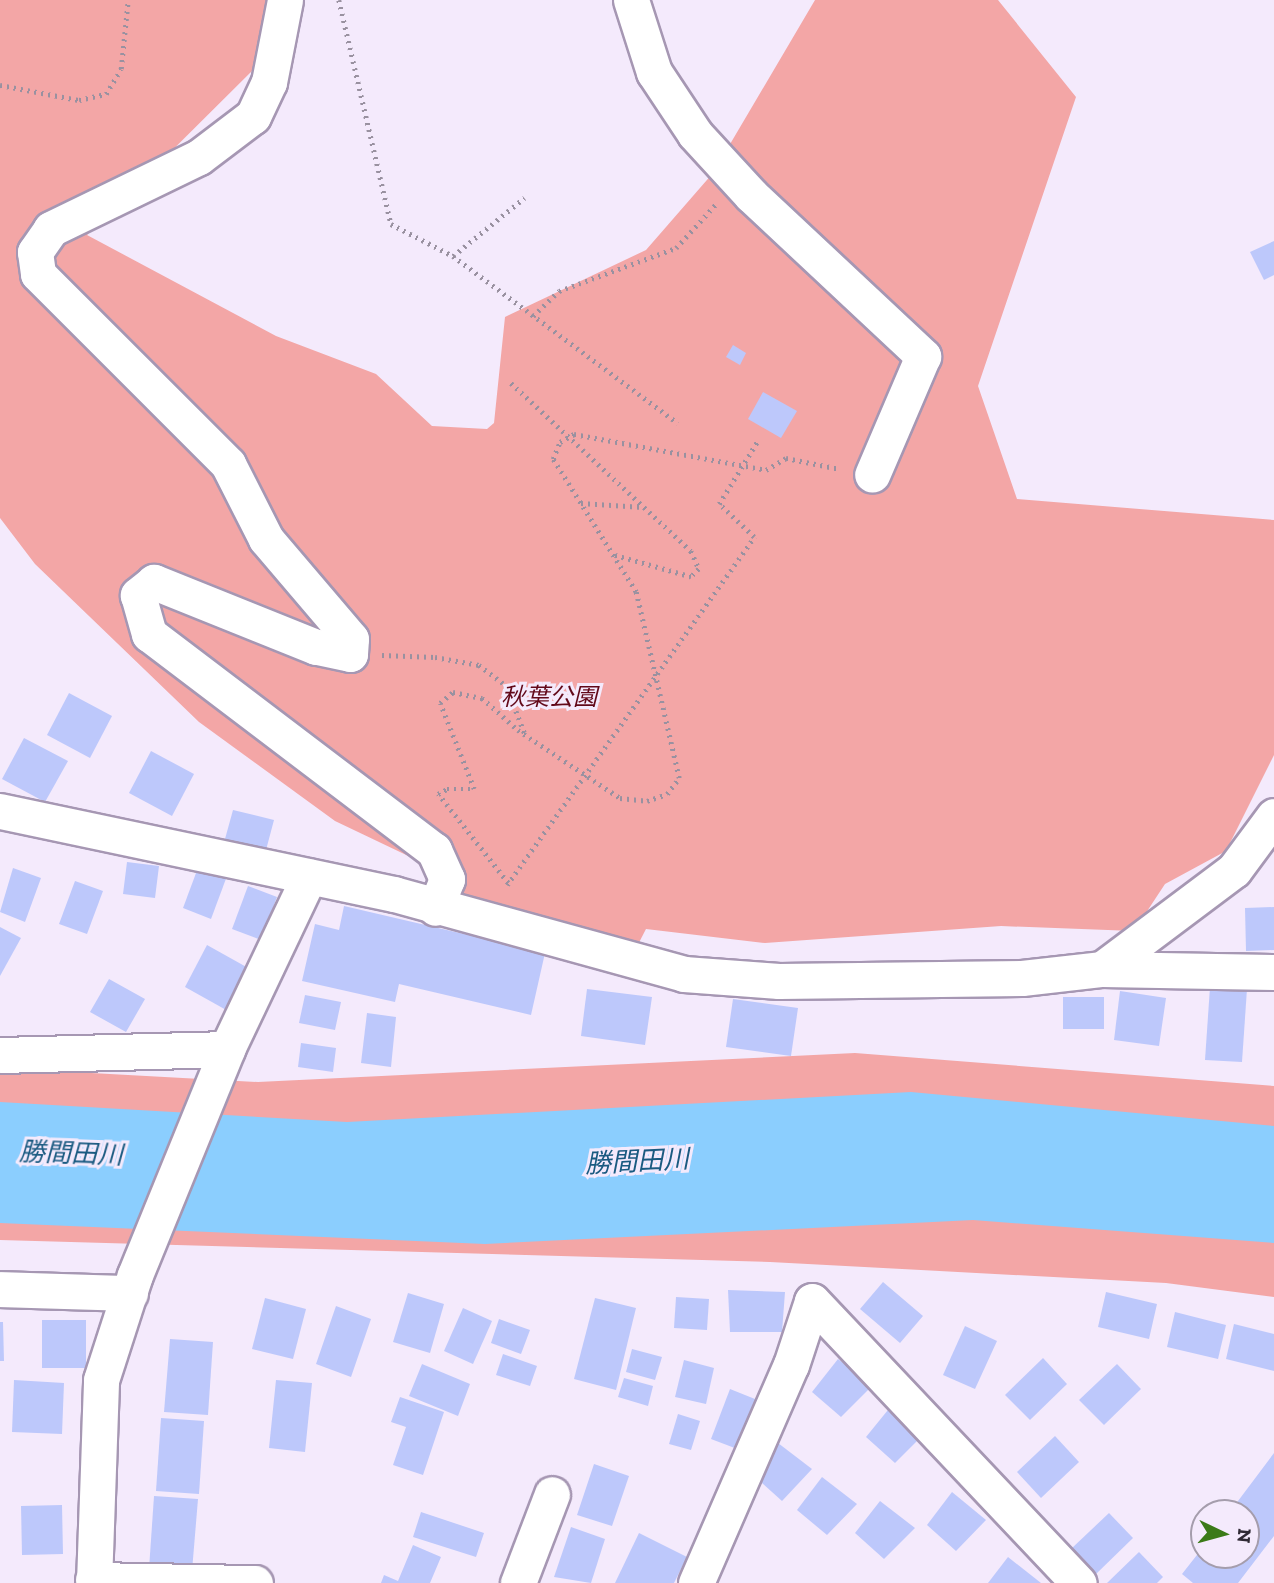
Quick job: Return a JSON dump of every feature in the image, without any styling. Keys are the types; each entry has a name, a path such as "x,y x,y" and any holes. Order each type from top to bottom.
{"street":[{"path":"285,0 269,82 253,116 199,157 51,229 35,252 38,274 51,292 228,464 266,538 351,639 350,654 316,647 154,582 138,595 149,634 434,850 447,879 435,908"},
{"path":"631,0 654,72 695,134 738,180 923,356 872,475"},
{"path":"0,811 394,894 435,908 484,917 684,974 779,981 1022,978 1102,969 1274,972"},
{"path":"1102,969 1234,870 1274,816"},
{"path":"255,1583 94,1581 101,1380 133,1284 227,1049 309,876"},
{"path":"0,1055 227,1049"},
{"path":"0,1289 133,1284"},
{"path":"696,1583 791,1365 812,1301 1079,1583"},
{"path":"519,1583 552,1494"}],"path":[{"path":"0,85 79,100 106,94 121,69 128,0"},
{"path":"339,0 391,224 453,256 678,424"},
{"path":"533,316 559,291 676,248 738,180"},
{"path":"453,256 524,198"},
{"path":"511,383 691,551 699,569 691,577 613,555"},
{"path":"508,883 438,794 447,789 474,789 440,703 453,692 482,698 525,735 620,797 647,801 667,794 679,778 636,592 553,460 560,442 569,437 766,470 786,458 872,475"},
{"path":"484,917 754,537 719,504 757,442"},
{"path":"581,503 644,507"},
{"path":"350,654 435,657 478,665 506,685 525,735"}],"green space":[{"name":"秋葉公園","path":"0,0 270,0 261,62 87,235 276,336 376,374 432,426 487,429 494,423 505,317 646,250 713,173 815,0 998,0 1076,97 978,386 1017,499 1274,520 1274,755 1226,851 1165,884 1134,931 1001,926 765,943 646,929 630,960 435,908 444,873 335,821 199,722 35,564 0,518"},
{"path":"855,1053 1274,1086 1274,1297 1166,1283 770,1262 0,1240 0,1068 258,1082"}],"water":[{"name":"勝間田川","path":"911,1092 1274,1126 1274,1243 973,1220 485,1244 0,1223 0,1102 347,1122"}],"building":[{"path":"1274,241 1274,275 1264,280 1250,252"},
{"path":"733,345 746,353 740,365 726,357"},
{"path":"763,392 797,411 781,438 748,419"},
{"path":"69,693 112,716 90,758 47,735"},
{"path":"24,738 68,761 45,802 2,779"},
{"path":"151,751 194,774 172,816 129,793"},
{"path":"233,810 274,820 266,850 225,839"},
{"path":"127,862 159,866 155,898 123,894"},
{"path":"199,865 227,876 211,919 183,908"},
{"path":"13,868 41,878 25,922 0,912"},
{"path":"75,881 103,891 87,934 59,924"},
{"path":"248,886 277,897 261,940 232,929"},
{"path":"344,906 545,953 531,1015 399,984 395,1002 302,981 315,924 339,930"},
{"path":"1274,907 1274,950 1246,951 1245,908"},
{"path":"0,927 21,938 0,976"},
{"path":"207,945 250,969 228,1011 185,987"},
{"path":"109,979 145,999 126,1032 90,1012"},
{"path":"1210,987 1247,989 1242,1062 1205,1060"},
{"path":"587,989 652,997 645,1045 581,1036"},
{"path":"1120,991 1166,998 1159,1046 1114,1040"},
{"path":"305,995 341,1002 335,1030 299,1023"},
{"path":"1063,997 1104,997 1104,1029 1063,1029"},
{"path":"733,999 798,1008 791,1056 726,1047"},
{"path":"367,1013 396,1017 391,1067 361,1063"},
{"path":"301,1043 336,1048 333,1072 298,1067"},
{"path":"883,1282 923,1316 900,1343 860,1309"},
{"path":"728,1290 785,1292 782,1332 730,1332"},
{"path":"1106,1292 1157,1304 1149,1339 1098,1327"},
{"path":"408,1293 444,1304 430,1353 393,1342"},
{"path":"676,1297 709,1299 707,1330 674,1328"},
{"path":"265,1298 306,1309 293,1359 252,1349"},
{"path":"595,1298 636,1308 616,1390 574,1379"},
{"path":"336,1306 371,1319 351,1377 316,1364"},
{"path":"463,1308 492,1321 473,1364 444,1351"},
{"path":"1175,1312 1226,1325 1218,1359 1167,1347"},
{"path":"499,1319 530,1330 521,1354 491,1343"},
{"path":"42,1320 86,1320 86,1368 42,1368"},
{"path":"0,1322 3,1322 4,1361 0,1361"},
{"path":"1234,1324 1274,1334 1274,1371 1226,1359"},
{"path":"965,1326 997,1341 975,1389 943,1375"},
{"path":"170,1339 213,1342 208,1415 164,1412"},
{"path":"632,1349 662,1357 655,1380 626,1372"},
{"path":"503,1354 537,1366 530,1386 496,1375"},
{"path":"1043,1358 1067,1384 1030,1420 1005,1395"},
{"path":"838,1359 872,1386 841,1417 812,1392"},
{"path":"684,1360 714,1368 706,1404 675,1397"},
{"path":"422,1364 470,1384 458,1416 409,1396"},
{"path":"1117,1364 1141,1389 1104,1425 1079,1400"},
{"path":"624,1378 653,1386 648,1406 618,1397"},
{"path":"14,1380 64,1383 62,1434 12,1432"},
{"path":"276,1380 312,1383 305,1452 269,1448"},
{"path":"730,1389 760,1401 740,1450 711,1439"},
{"path":"400,1397 444,1412 423,1475 393,1465 406,1427 391,1422"},
{"path":"892,1405 926,1432 895,1463 866,1437"},
{"path":"678,1414 700,1421 691,1450 669,1444"},
{"path":"161,1418 204,1421 199,1494 156,1491"},
{"path":"1055,1436 1079,1462 1041,1498 1017,1472"},
{"path":"778,1443 812,1469 782,1501 753,1475"},
{"path":"1274,1453 1274,1536 1260,1554 1260,1499 1240,1499"},
{"path":"594,1464 629,1476 612,1526 577,1515"},
{"path":"822,1477 857,1504 827,1535 797,1510"},
{"path":"952,1492 986,1520 956,1551 927,1525"},
{"path":"154,1496 198,1499 192,1571 149,1569"},
{"path":"880,1501 915,1528 884,1559 855,1533"},
{"path":"62,1505 63,1554 22,1555 21,1506"},
{"path":"421,1512 484,1533 476,1557 413,1537"},
{"path":"1109,1513 1133,1538 1095,1575 1071,1549"},
{"path":"571,1527 605,1539 591,1583 554,1577"},
{"path":"639,1533 687,1557 674,1583 615,1583"},
{"path":"413,1545 441,1557 430,1583 381,1583 384,1575 398,1581"},
{"path":"1139,1552 1163,1577 1157,1583 1107,1583"},
{"path":"1008,1557 1041,1583 988,1583"},
{"path":"1190,1564 1190,1569 1249,1569 1238,1583 1193,1583 1182,1574"}]}
